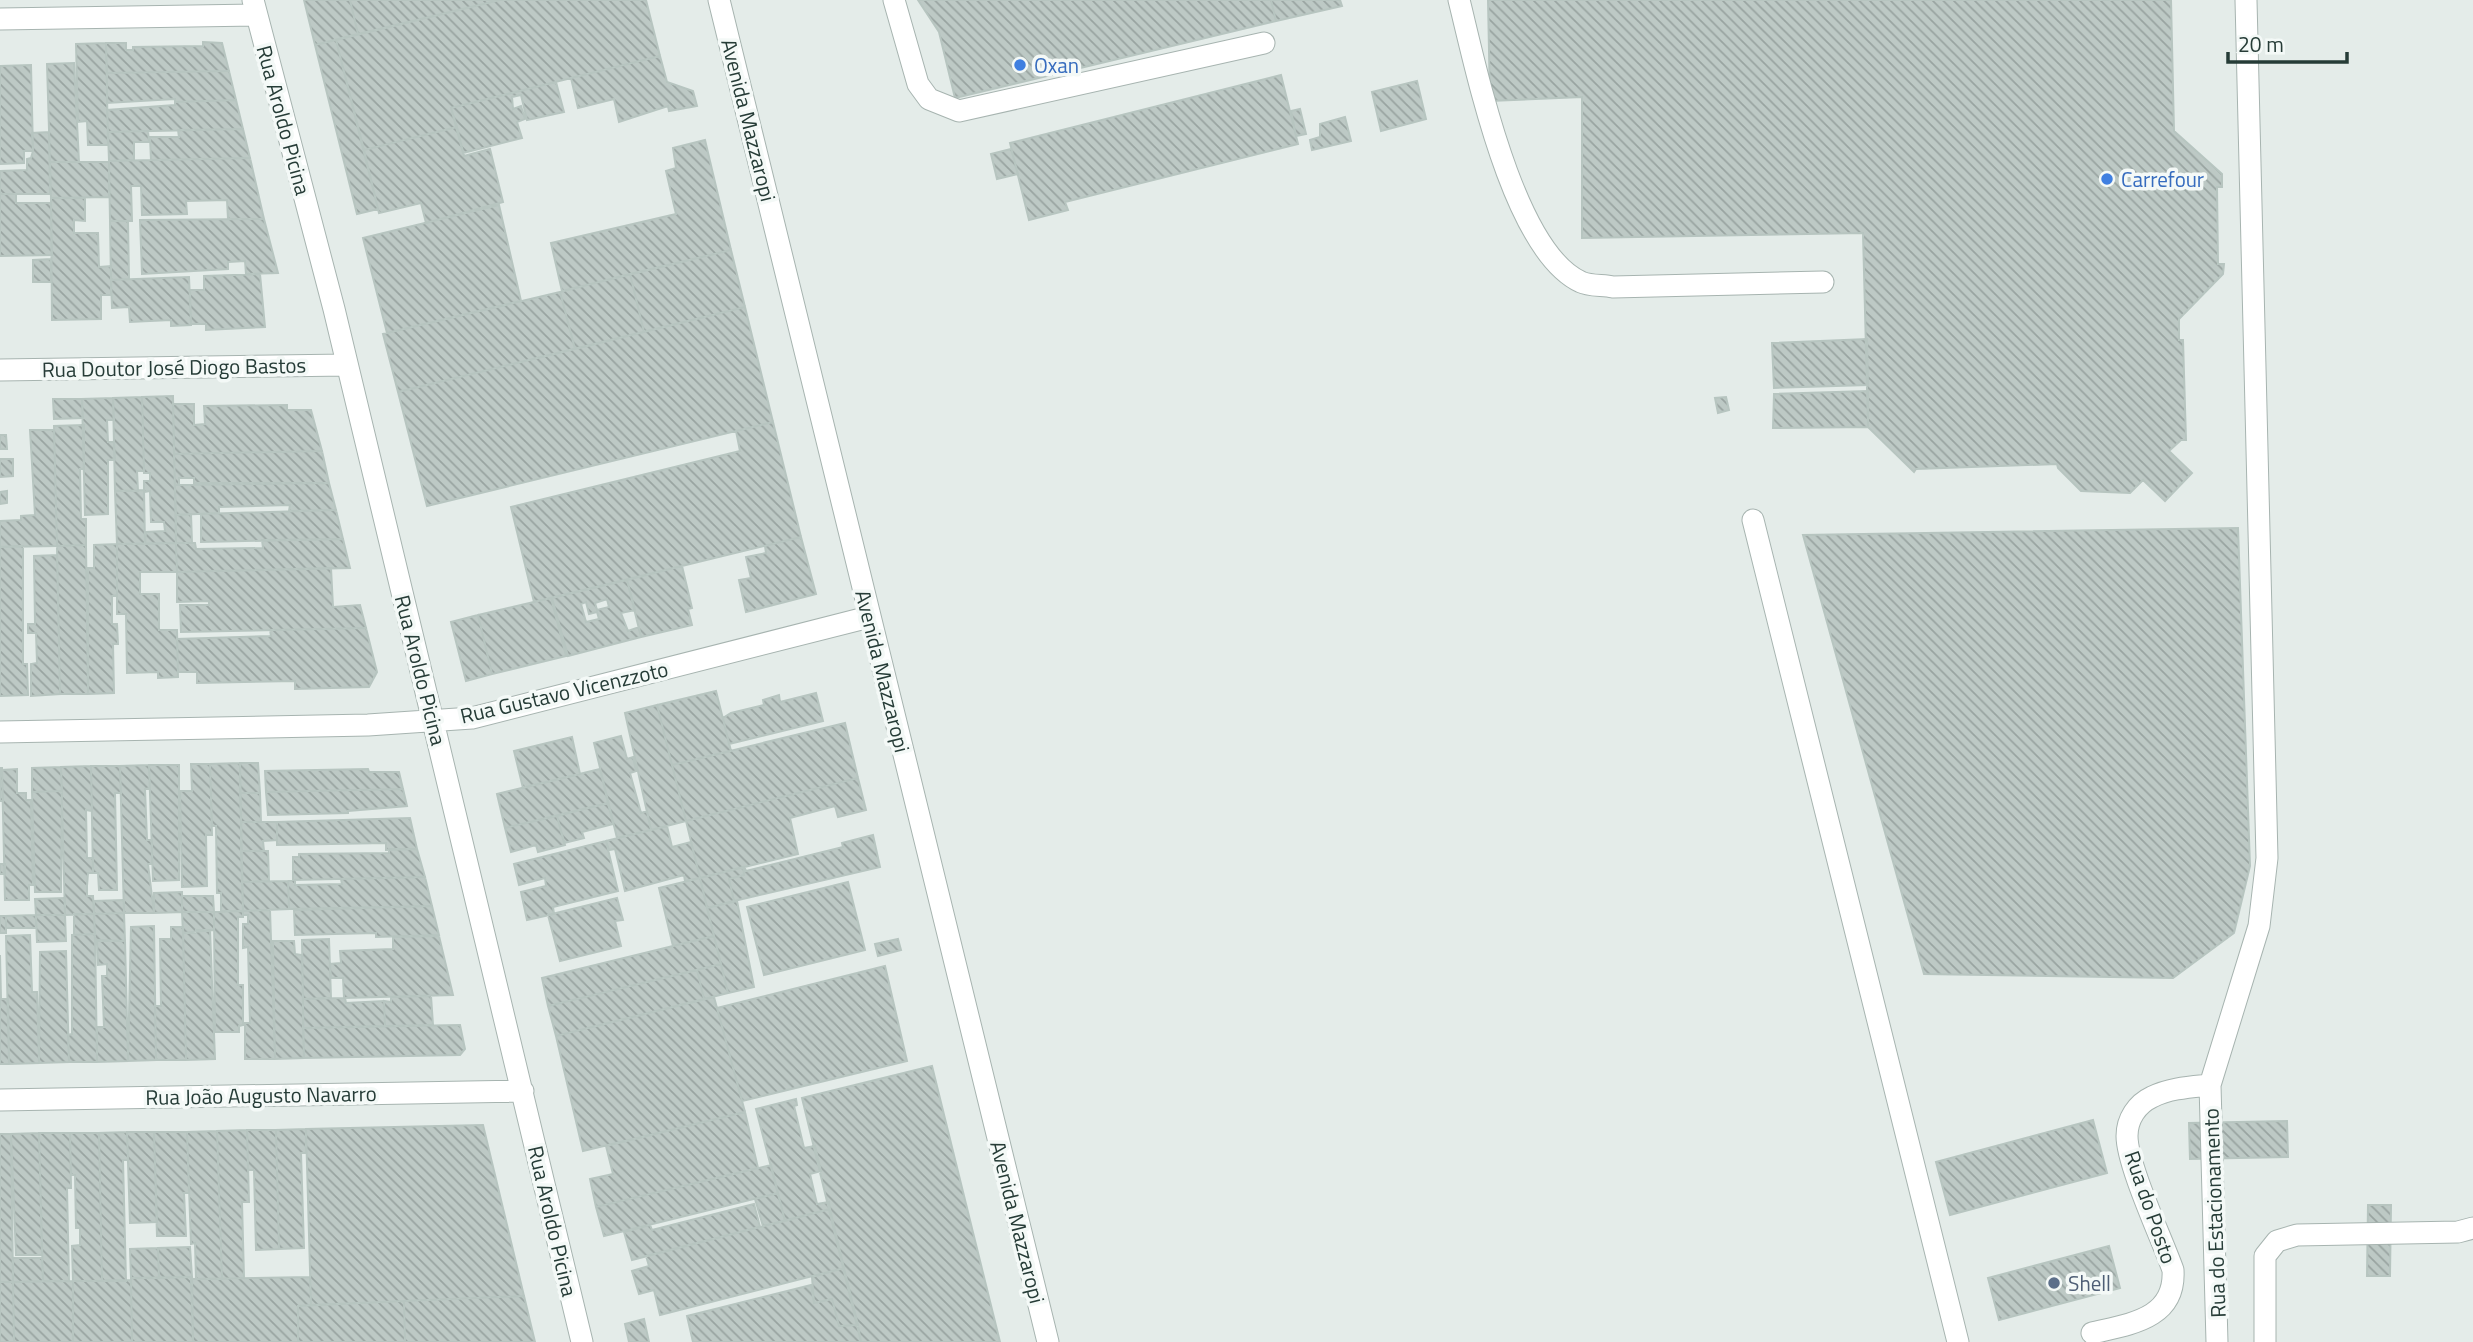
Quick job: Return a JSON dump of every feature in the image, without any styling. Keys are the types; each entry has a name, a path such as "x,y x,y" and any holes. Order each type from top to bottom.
{"street":[{"name":"Avenida Mazzaropi","path":"719,0 1048,1342"},
{"path":"894,0 918,84 929,99 958,111 1264,43"},
{"path":"1460,0 1506,174 1531,226 1556,260 1581,282 1613,287 1823,282"},
{"name":"Rua do Estacionamento","path":"2217,1342 2210,1085 2259,926 2267,858 2246,0"},
{"path":"0,19 255,8"},
{"name":"Rua Aroldo Picina","path":"255,8 347,365 582,1342"},
{"name":"Rua Doutor José Diogo Bastos","path":"0,370 347,365"},
{"path":"1753,520 1958,1342"},
{"name":"Rua Gustavo Vicenzzoto","path":"0,732 368,724 472,718 869,617"},
{"name":"Rua do Posto","path":"2092,1334 2130,1324 2155,1313 2174,1287 2173,1270 2133,1163 2127,1138 2129,1123 2136,1109 2150,1097 2171,1090 2210,1085"},
{"name":"Rua João Augusto Navarro","path":"0,1100 523,1091"},
{"path":"2265,1342 2265,1256 2277,1241 2297,1235 2458,1233 2473,1228"}],"building":[{"path":"304,0 350,0 358,34 315,45"},
{"path":"350,0 500,0 358,34"},
{"path":"500,0 646,0 660,56 451,108 457,127 364,150 336,40"},
{"name":"Oxan","path":"918,0 1271,0 1276,21 955,98 939,32"},
{"path":"1271,0 1340,0 1342,6 1276,21"},
{"path":"1488,0 2171,0 2174,131 2222,174 2222,187 2217,187 2218,264 2224,264 2223,274 2179,319 2179,340 2183,340 2186,440 2181,440 2169,451 2192,473 2165,501 2143,480 2130,493 2081,491 2057,464 1916,469 1914,472 1868,427 1863,233 1582,238 1582,97 1490,101"},
{"path":"336,40 378,209 357,214 315,45"},
{"path":"203,42 222,43 229,71 107,73 106,43 126,43 126,50 133,50 133,47 203,46"},
{"path":"106,43 108,145 88,145 87,121 78,122 76,44"},
{"path":"660,56 667,82 693,91 697,106 669,111 668,106 619,122 614,99 578,108 571,78"},
{"path":"74,63 79,162 50,162 47,64"},
{"path":"31,65 33,151 24,151 24,163 0,164 0,66"},
{"path":"229,71 236,100 175,102 175,99 107,103 107,73"},
{"path":"1281,75 1298,144 1065,202 1068,210 1029,220 1010,143"},
{"path":"1417,81 1426,119 1381,131 1372,92"},
{"path":"556,82 564,112 527,120 521,95 512,97 513,109 521,106 525,119 517,122 522,138 463,153 451,108"},
{"path":"236,100 243,129 108,132 107,110 175,105 175,102"},
{"path":"1300,109 1306,134 1296,136 1291,111"},
{"path":"1345,117 1351,141 1312,150 1310,140 1320,137 1320,124"},
{"path":"457,127 464,156 490,149 503,202 426,223 421,203 379,213 364,150"},
{"path":"243,129 250,158 151,160 150,137 179,137 178,130"},
{"path":"148,131 149,142 134,142 134,160 109,161 108,132"},
{"path":"49,132 50,194 0,194 0,171 27,170 27,159 31,158 33,151 32,133"},
{"path":"705,140 731,250 562,291 551,243 676,214 666,171 676,168 673,148"},
{"path":"1011,149 1018,174 997,179 991,154"},
{"path":"250,158 264,219 228,219 227,200 186,201 187,214 142,215 141,186 131,186 132,221 110,221 109,161"},
{"path":"50,162 109,162 109,197 51,198"},
{"path":"0,194 16,194 16,203 51,203 52,255 0,256"},
{"path":"51,198 85,198 85,221 74,220 74,233 98,233 99,267 111,266 111,295 101,295 101,319 52,320"},
{"path":"499,205 521,301 387,333 363,238"},
{"path":"264,219 278,273 246,274 245,261 228,262 228,269 142,274 140,220"},
{"path":"110,221 128,221 129,279 111,280"},
{"path":"731,250 745,307 644,332 630,274"},
{"path":"51,259 51,282 33,282 33,260"},
{"path":"260,274 265,327 206,330 206,324 191,324 190,290 204,290 204,276"},
{"path":"630,274 644,332 575,349 560,292"},
{"path":"189,277 191,325 171,326 171,320 130,322 129,307 112,308 111,280"},
{"path":"560,292 575,349 398,392 383,334"},
{"path":"745,307 773,422 427,506 398,392"},
{"path":"1867,339 1868,385 1774,388 1772,343"},
{"path":"1868,391 1868,427 1773,428 1774,394"},
{"path":"173,396 176,543 145,544 146,532 165,531 164,522 151,522 150,491 144,492 144,481 150,481 150,473 144,473 142,397"},
{"path":"142,397 144,471 137,471 138,491 115,491 113,398"},
{"path":"1726,397 1729,410 1718,413 1715,398"},
{"path":"113,398 114,420 107,420 108,442 114,442 115,459 108,460 108,514 85,515 82,399"},
{"path":"53,399 82,399 83,418 54,419"},
{"path":"173,404 194,404 194,425 205,424 204,406 287,405 287,410 311,410 322,451 174,454"},
{"path":"773,422 801,537 534,602 511,507 740,451 736,431"},
{"path":"84,425 84,469 80,469 81,519 86,519 86,545 57,546 54,426"},
{"path":"30,430 54,430 57,546 0,547 0,521 21,520 21,516 35,515"},
{"path":"0,435 6,435 7,449 0,449"},
{"path":"322,451 329,483 194,483 194,478 179,478 179,485 175,485 174,454"},
{"path":"0,459 13,459 13,476 0,477"},
{"path":"329,483 336,510 289,511 290,505 219,507 219,513 176,515 175,485"},
{"path":"144,490 145,544 117,544 115,491"},
{"path":"7,491 7,503 0,504 0,492"},
{"path":"336,510 343,539 201,542 201,514"},
{"path":"191,514 192,543 176,543 176,515"},
{"path":"2238,528 2250,866 2234,933 2173,978 1924,974 1803,535"},
{"path":"801,537 816,594 746,612 739,580 751,578 746,557 766,553 765,546"},
{"path":"343,539 350,568 177,572 176,543 195,543 196,549 263,548 262,540"},
{"path":"176,543 177,572 140,572 140,594 159,594 159,630 177,630 178,677 158,678 158,672 127,673 126,614 117,614 117,544"},
{"path":"117,544 117,595 112,596 112,624 117,624 118,644 113,644 114,693 88,694 88,568 94,568 94,545"},
{"path":"86,545 88,694 60,694 57,546"},
{"path":"23,546 23,664 27,664 28,695 0,696 0,547"},
{"path":"57,555 60,694 31,696 31,664 37,663 36,633 28,633 28,624 35,624 34,556"},
{"path":"682,566 692,608 688,609 692,625 641,637 627,580"},
{"path":"331,568 333,607 360,605 366,628 181,632 180,605 209,605 209,601 177,602 177,572"},
{"path":"627,580 635,610 621,613 628,631 639,627 641,637 568,656 552,598","holes":["607,599 609,607 597,610 595,603","586,602 589,614 597,612 599,619 586,622 581,604"]},
{"path":"551,598 566,656 492,674 478,615"},
{"path":"478,615 492,674 466,681 451,622"},
{"path":"366,628 377,672 369,687 295,689 295,681 197,683 197,672 178,672 177,639 271,636 270,630"},
{"path":"716,691 731,751 672,765 657,705"},
{"path":"816,693 823,721 729,744 723,718 731,713 764,705 763,700 779,695 780,702"},
{"path":"657,705 686,821 651,830 625,713"},
{"path":"845,723 858,778 686,821 672,765"},
{"path":"621,736 627,759 633,757 636,771 630,773 641,813 647,811 651,830 617,838 594,743"},
{"path":"572,737 580,774 523,788 514,751"},
{"path":"240,763 243,911 221,911 221,893 217,893 216,826 212,826 210,764"},
{"path":"240,763 258,763 260,793 240,793"},
{"path":"191,764 210,764 212,835 206,835 207,886 182,887 180,791 192,791"},
{"path":"149,765 150,788 145,789 147,840 152,840 152,864 148,864 154,913 124,913 120,766"},
{"path":"149,765 179,765 179,880 153,881"},
{"path":"91,766 120,766 121,793 115,793 117,890 99,890 98,873 93,873"},
{"path":"91,766 92,811 86,810 87,858 93,858 93,873 88,873 87,896 93,896 94,914 65,915 61,767"},
{"path":"61,767 62,791 32,792 32,768"},
{"path":"2,768 3,801 0,801"},
{"path":"17,769 17,793 26,793 26,800 31,800 33,885 29,885 29,900 5,900 2,770"},
{"path":"368,769 369,772 399,772 403,789 266,792 265,771"},
{"path":"600,769 608,803 505,828 497,794"},
{"path":"858,778 866,810 838,817 835,806 790,818 798,854 700,878 686,821"},
{"path":"403,789 407,806 348,813 268,815 266,792"},
{"path":"62,791 61,892 35,892 32,792"},
{"path":"240,793 260,793 261,822 241,822"},
{"path":"608,803 613,824 582,832 584,838 564,843 557,816"},
{"path":"557,816 565,845 538,852 536,845 511,852 505,828"},
{"path":"410,818 417,849 386,850 386,843 277,845 277,822"},
{"path":"241,822 277,822 277,840 263,841 264,851 241,851"},
{"path":"667,826 672,847 691,842 700,878 685,881 684,875 625,891 615,849 609,850 606,841"},
{"path":"873,835 880,867 734,901 729,879 744,875 744,866 746,871 843,847 842,843"},
{"path":"606,841 618,891 553,907 554,914 527,920 521,892 546,886 545,878 519,885 514,864"},
{"path":"389,849 417,849 425,877 293,880 293,857 299,857 299,854 389,853"},
{"path":"241,851 268,851 269,881 242,882"},
{"path":"0,864 5,864 5,874 0,874"},
{"path":"743,867 744,875 729,879 734,901 707,908 700,878"},
{"path":"425,877 432,906 289,909 288,881 295,880 295,885 342,884 341,879"},
{"path":"700,878 714,936 673,946 659,888"},
{"path":"288,881 289,909 243,911 242,882"},
{"path":"848,882 865,950 764,975 747,907"},
{"path":"182,892 182,912 154,913 154,893"},
{"path":"182,896 213,896 214,912 182,912"},
{"path":"65,898 65,915 36,915 35,899"},
{"path":"617,898 623,920 615,921 621,946 560,961 548,915"},
{"path":"124,900 124,913 94,914 94,901"},
{"path":"737,901 754,987 728,993 707,908"},
{"path":"432,906 439,935 295,935 294,910"},
{"path":"270,910 275,1059 245,1059 245,1023 250,1023 248,947 243,948 243,924 248,924 248,915 243,915 243,911"},
{"path":"243,911 243,917 238,917 238,985 243,985 243,1025 239,1026 239,1032 215,1032 214,912"},
{"path":"182,912 214,912 214,930 183,933"},
{"path":"124,913 125,941 95,941 94,914"},
{"path":"74,914 94,914 95,934 74,935"},
{"path":"36,915 65,915 66,941 37,942"},
{"path":"36,915 36,928 6,928 6,916"},
{"path":"0,916 6,916 6,933 0,933"},
{"path":"154,926 156,1060 128,1061 131,927"},
{"path":"171,927 183,927 186,1060 156,1060 155,1006 161,1006 160,939 171,939"},
{"path":"196,930 210,930 215,1059 186,1060 183,933 196,933"},
{"path":"95,934 97,1062 69,1062 68,1035 72,1034 72,935"},
{"path":"30,935 32,992 37,992 39,1063 9,1064 6,936"},
{"path":"439,936 453,995 344,998 343,978 331,978 330,964 341,963 340,951 393,949 393,937"},
{"path":"714,936 721,964 548,1006 542,978"},
{"path":"329,939 331,998 303,999 302,940"},
{"path":"898,939 901,950 878,956 875,944"},
{"path":"97,940 125,941 128,1061 97,1062 97,1027 104,1027 102,976 107,976 107,964 98,965"},
{"path":"273,941 294,941 295,954 302,955 304,1058 275,1059"},
{"path":"66,951 69,1062 39,1063 40,952"},
{"path":"0,955 1,999 8,999 9,1064 0,1064"},
{"path":"721,964 728,993 704,999 697,970"},
{"path":"885,966 907,1061 742,1101 717,1008"},
{"path":"697,970 704,999 556,1036 548,1006"},
{"path":"431,996 433,1025 385,1026 384,1001 391,1002 391,997"},
{"path":"714,997 745,1112 583,1151 556,1036"},
{"path":"345,998 346,1003 384,1001 385,1026 303,1028 303,999"},
{"path":"460,1025 465,1049 460,1055 304,1058 303,1028"},
{"path":"932,1066 1000,1342 861,1342 802,1098"},
{"path":"796,1099 797,1105 794,1106 804,1148 815,1146 821,1171 810,1174 817,1204 829,1202 830,1209 785,1221 756,1109"},
{"path":"745,1112 758,1168 596,1207 590,1179 613,1174 606,1146"},
{"path":"2093,1120 2107,1173 1950,1215 1936,1162"},
{"path":"2287,1121 2288,1157 2190,1159 2189,1123"},
{"path":"483,1125 524,1296 311,1305 306,1129"},
{"path":"306,1129 306,1153 301,1153 304,1248 279,1249 276,1130"},
{"path":"247,1130 276,1130 279,1249 256,1250 254,1170 248,1170"},
{"path":"247,1130 249,1202 242,1202 244,1278 222,1279 217,1131"},
{"path":"217,1131 222,1279 196,1279 195,1243 191,1244 187,1132"},
{"path":"127,1132 128,1160 123,1160 126,1281 102,1281 99,1133"},
{"path":"127,1132 154,1132 157,1222 130,1223"},
{"path":"154,1132 187,1132 189,1193 184,1193 186,1236 157,1236"},
{"path":"39,1133 70,1133 71,1188 67,1188 69,1281 43,1281"},
{"path":"39,1133 42,1255 16,1255 11,1134"},
{"path":"70,1133 99,1133 102,1281 73,1281 72,1246 80,1245 80,1228 76,1228 75,1175 71,1175"},
{"path":"0,1134 11,1134 13,1282 0,1282"},
{"path":"771,1165 778,1193 604,1236 596,1207"},
{"path":"778,1193 785,1221 763,1226 755,1199"},
{"path":"754,1204 760,1227 632,1260 624,1232 650,1225 652,1230"},
{"path":"2368,1205 2391,1205 2390,1276 2367,1276"},
{"path":"830,1209 844,1268 660,1315 654,1290 639,1294 632,1271 649,1266 646,1256"},
{"name":"Shell","path":"2109,1246 2120,1288 1999,1320 1988,1278"},
{"path":"190,1247 192,1277 159,1278 158,1248"},
{"path":"158,1248 159,1278 131,1278 130,1249"},
{"path":"13,1258 42,1258 43,1281 13,1282"},
{"path":"844,1268 858,1325 839,1326 832,1299 814,1303 812,1277"},
{"path":"192,1277 193,1342 132,1342 131,1278"},
{"path":"310,1277 311,1305 298,1306 298,1342 193,1342 191,1279"},
{"path":"131,1280 132,1342 73,1342 73,1281"},
{"path":"73,1281 73,1342 14,1342 13,1282"},
{"path":"0,1282 13,1282 14,1342 0,1342"},
{"path":"811,1285 814,1303 832,1299 839,1326 858,1325 861,1342 693,1342 687,1316"},
{"path":"524,1296 535,1342 405,1342 404,1301"},
{"path":"404,1301 405,1342 298,1342 298,1306"},
{"path":"644,1319 649,1342 629,1342 625,1324"}],"place":[{"name":"Oxan","path":"1020,65"},
{"name":"Carrefour","path":"2107,179"},
{"name":"Shell","path":"2054,1283"}]}
